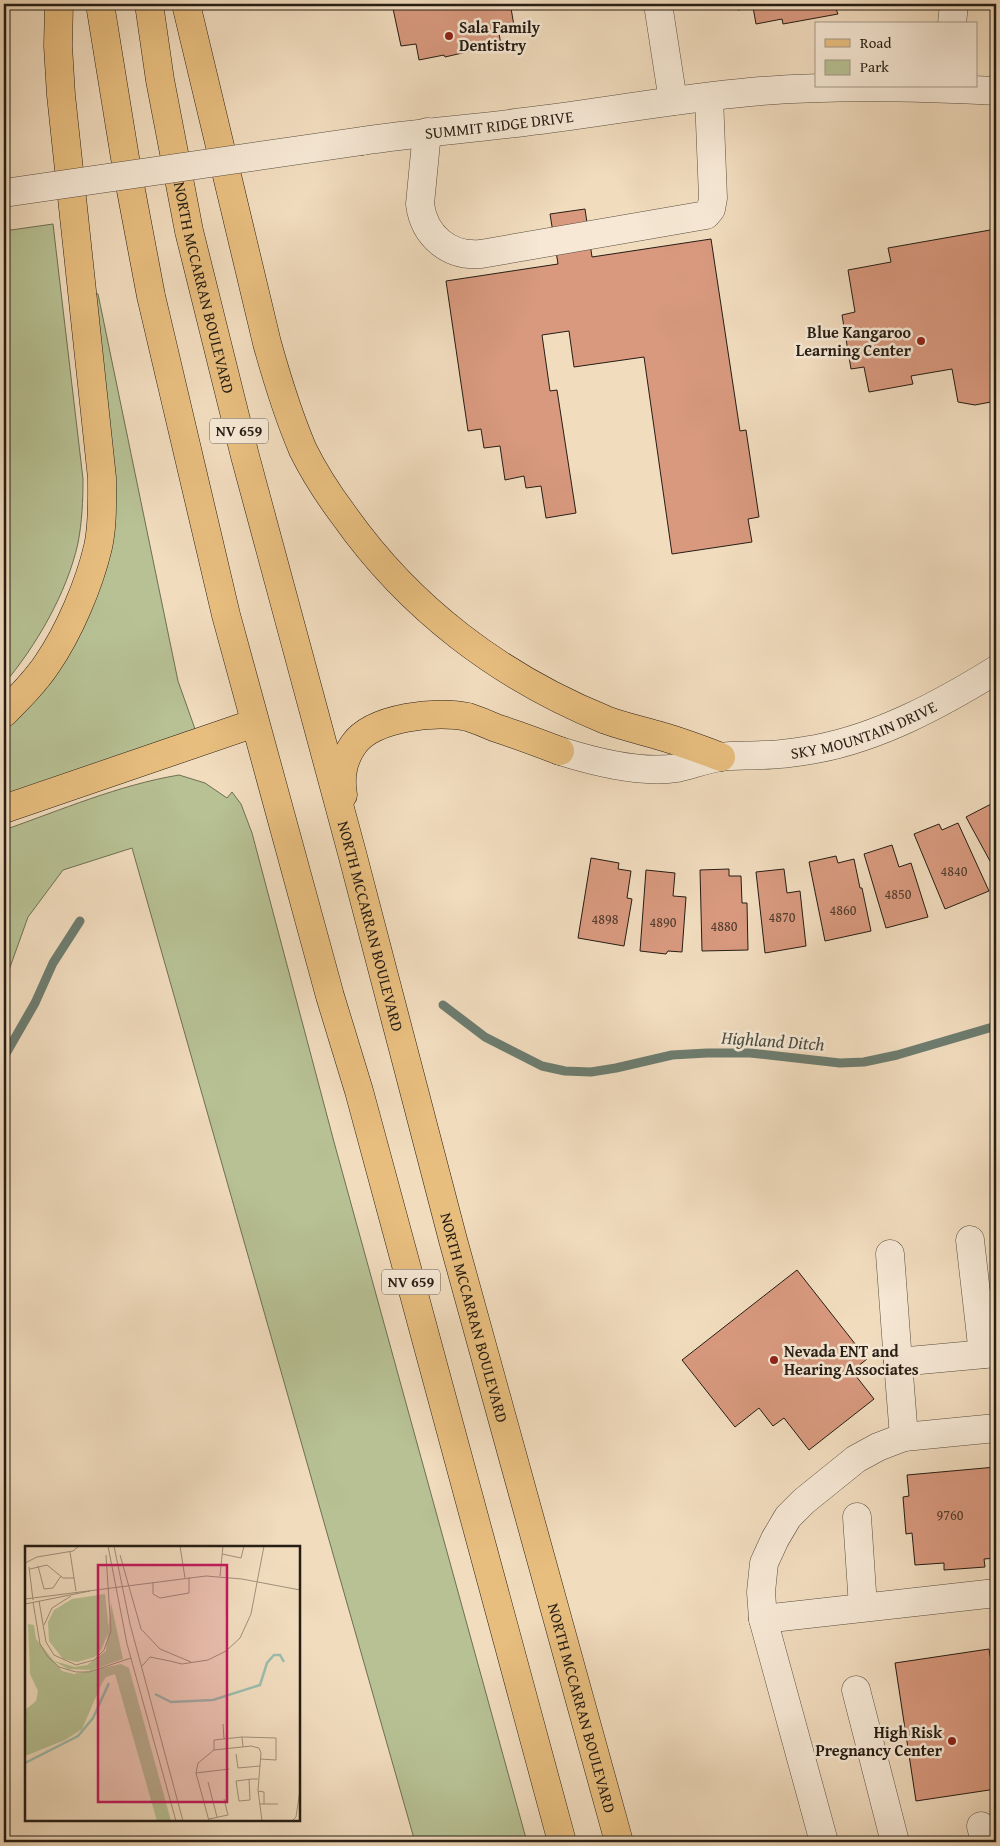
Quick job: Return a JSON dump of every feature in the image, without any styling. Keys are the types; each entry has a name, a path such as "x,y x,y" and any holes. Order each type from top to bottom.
{"main road":[{"path":"4,713 22,695 47,664 70,622 88,579 98,547 102,512 102,478 61,96 58,46 59,4"},
{"name":"NV 659","path":"100,4 126,164 151,296 226,615 330,996 366,1119 562,1842"},
{"name":"NORTH MCCARRAN BOULEVARD","path":"149,4 160,80 191,240 245,456 352,853 453,1240 620,1842"},
{"path":"186,4 281,395 304,451 330,496 363,544 396,581 430,612 482,654 530,684 608,720 659,735 721,757"},
{"path":"352,853 341,783 345,761 354,743 374,729 402,718 432,714 467,717 560,752"},
{"path":"4,809 255,723"}],"street":[{"path":"658,4 673,101"},
{"path":"952,22 954,4"},
{"name":"SUMMIT RIDGE DRIVE","path":"4,193 427,132 523,122 750,92 823,88"},
{"name":"SUMMIT RIDGE DRIVE","path":"949,88 996,91"},
{"path":"427,132 420,204 426,227 438,242 452,250 470,255 481,254 706,215 711,209 713,198 709,97"},
{"name":"SKY MOUNTAIN DRIVE","path":"560,752 610,764 650,770 675,768 721,757 766,755 816,749 851,740 882,729 946,700 996,670"},
{"path":"898,1362 989,1354 970,1240"},
{"path":"890,1254 904,1437"},
{"path":"824,1842 764,1619 760,1592 764,1564 774,1539 788,1517 804,1501 856,1459 878,1447 904,1437 996,1428"},
{"path":"857,1517 863,1607"},
{"path":"764,1619 996,1593"},
{"path":"856,1690 895,1842"}],"green space":[{"path":"53,224 83,479 81,519 73,562 58,600 39,636 4,684 4,231"},
{"path":"93,292 98,294 178,681 195,729 4,796 4,730 18,717 87,611"},
{"path":"179,775 205,783 227,798 232,792 241,804 252,833 334,1142 527,1842 415,1842 132,848 63,870 28,917 4,984 4,830 134,785"}],"building":[{"name":"Sala Family Dentistry","path":"392,4 520,4 521,7 511,8 514,26 498,29 501,44 445,57 444,55 419,60 416,44 401,46"},
{"path":"736,4 866,4 836,9 838,14 783,24 782,19 756,24 753,7 738,10"},
{"path":"585,209 592,257 711,239 740,431 746,430 759,517 748,519 752,542 672,554 644,357 574,367 569,331 542,335 550,391 557,390 576,513 546,518 541,486 526,488 524,476 505,480 500,446 484,448 481,429 468,431 446,281 558,264 550,214"},
{"name":"Blue Kangaroo Learning Center","path":"996,229 996,401 975,405 958,402 952,369 911,376 913,384 869,392 864,367 851,369 842,315 855,312 848,270 891,262 888,248"},
{"path":"993,803 996,810 996,872 966,817"},
{"path":"958,823 989,891 945,909 914,834 939,824 942,830"},
{"path":"892,845 899,867 911,863 928,917 886,928 864,854"},
{"path":"836,856 838,863 854,859 871,931 825,941 809,862"},
{"path":"591,858 619,863 618,869 631,871 627,898 632,899 624,946 578,938"},
{"path":"729,869 729,876 741,876 742,903 747,903 748,950 702,951 700,870"},
{"path":"784,869 787,893 800,891 806,946 765,953 756,872"},
{"path":"646,870 675,873 673,896 686,897 682,952 668,951 666,954 640,951"},
{"name":"Nevada ENT and Hearing Associates","path":"797,1270 867,1359 852,1371 874,1399 809,1450 784,1418 773,1426 759,1408 735,1427 682,1360"},
{"path":"996,1467 996,1558 984,1559 985,1567 944,1570 944,1563 915,1565 912,1533 906,1534 903,1497 909,1496 907,1475"},
{"name":"High Risk Pregnancy Center","path":"989,1649 996,1693 996,1789 916,1801 895,1663"}],"waterway":[{"name":"Highland Ditch","path":"4,1057 35,1003 53,963 80,921"},
{"name":"Highland Ditch","path":"443,1005 485,1037 542,1066 565,1071 591,1072 672,1055 707,1053 750,1053 840,1063 864,1062 897,1055 996,1026"}],"place":[{"name":"Sala Family Dentistry","path":"449,36"},
{"name":"Blue Kangaroo Learning Center","path":"921,341"},
{"name":"Nevada ENT and Hearing Associates","path":"774,1360"},
{"name":"High Risk Pregnancy Center","path":"952,1741"}]}
